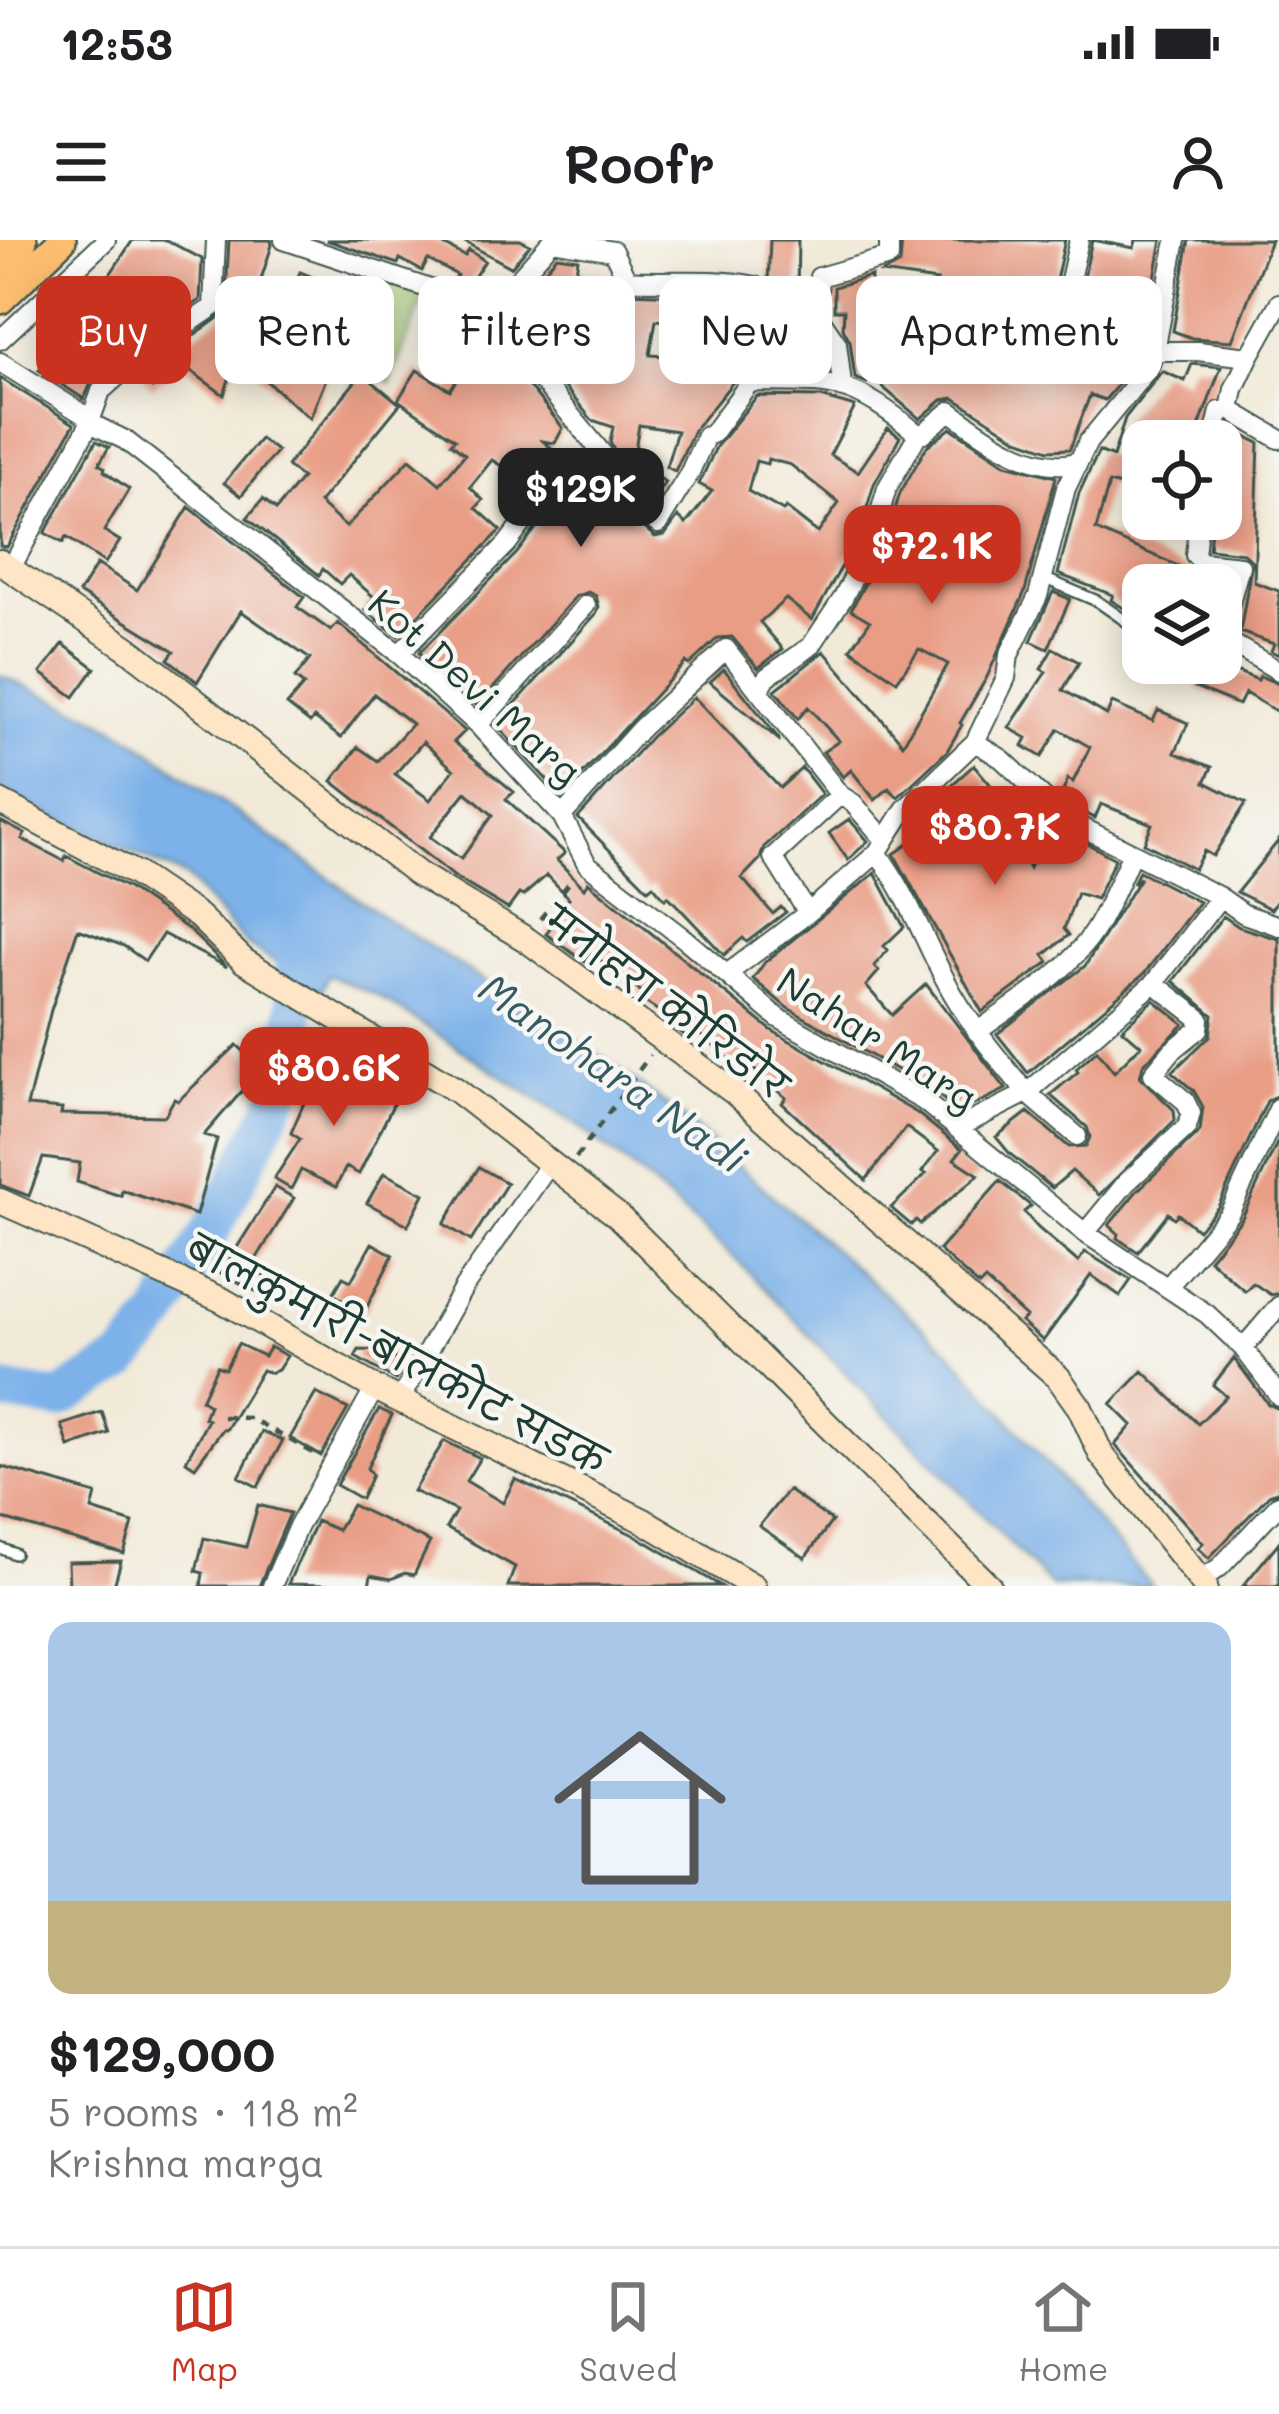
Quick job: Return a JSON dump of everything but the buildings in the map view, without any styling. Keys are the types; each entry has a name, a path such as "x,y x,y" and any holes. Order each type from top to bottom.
{"highway":[{"path":"0,263 20,240"}],"main road":[{"path":"0,300 62,240"},
{"name":"मनोहरा कोरिडोर","path":"5,566 127,648 418,874 527,940 734,1092 1058,1377 1080,1408 1101,1454 1203,1583"},
{"path":"0,802 136,874 198,916 244,961 563,1161 989,1586"},
{"name":"बालकुमारी-बालकोट सडक","path":"0,1201 222,1300 375,1388 646,1522 753,1586"}],"street":[{"path":"0,340 106,240"},
{"path":"5,566 91,421 101,391 214,307 216,240"},
{"path":"284,240 418,285"},
{"path":"842,384 837,343 817,314 819,277 889,257 889,240"},
{"path":"1071,276 1079,240"},
{"path":"1162,314 1176,240"},
{"path":"521,276 552,241 613,251 625,276"},
{"path":"1230,410 1234,389 1279,303"},
{"path":"1162,351 1250,358"},
{"name":"Kot Devi Marg","path":"0,362 125,440 399,654 478,725 562,816 641,728 726,649 840,795 853,803 881,846"},
{"path":"545,384 602,453 608,482 658,524 706,436 749,384"},
{"path":"832,384 874,399 918,434 950,411 1022,455 1054,464 1080,460"},
{"path":"727,974 808,913 881,846 905,809 975,742 1038,596 1066,488 1088,442 1136,384"},
{"path":"1215,420 1220,411 1230,410 1279,439"},
{"path":"759,690 767,677 811,646 843,598 872,540 887,488 918,434"},
{"path":"399,654 508,544 539,502 537,485 524,471"},
{"path":"1197,540 1195,555 1202,562 1240,566 1228,610 1226,640 1279,670"},
{"path":"478,725 586,605"},
{"path":"975,742 1002,759 1066,819 1220,897 1228,906 1277,922"},
{"path":"808,913 773,857 840,795"},
{"name":"Nahar Marg","path":"562,816 586,864 778,1018 925,1102 1085,1233 1207,1314 1244,1348 1279,1396"},
{"path":"881,846 922,935 977,1032 1027,1093 1077,1136"},
{"path":"977,1032 1048,980 1092,934 1132,853"},
{"path":"958,1128 1027,1093 1154,983 1220,897"},
{"path":"1085,1233 1126,1184 1187,1127 1191,1113 1185,1101 1153,1074 1199,1029 1200,1019 1154,983"},
{"path":"1168,1287 1229,1214 1279,1107"},
{"path":"400,1400 464,1287 563,1161"},
{"path":"1244,1348 1279,1306"},
{"path":"272,1586 298,1526 375,1388"},
{"path":"1203,1583 1279,1504"}],"lane":[{"path":"1041,577 1097,601 1122,618"},
{"path":"0,1548 15,1554"}],"path":[{"path":"527,940 552,901 586,864"},
{"path":"563,1161 652,1053"},
{"path":"224,1417 250,1418 332,1464"}],"green space":[{"path":"394,277 418,285 418,311 394,373"}],"water":[{"name":"Manohara Nadi","path":"0,675 132,738 382,916 604,1058 682,1117 949,1350 1152,1586 1051,1586 740,1263 577,1125 377,995 328,975 322,991 245,943 186,877 0,791"}],"waterway":[{"path":"0,1392 58,1400 122,1362 160,1317 213,1227 283,1090 298,976 285,924"}]}
